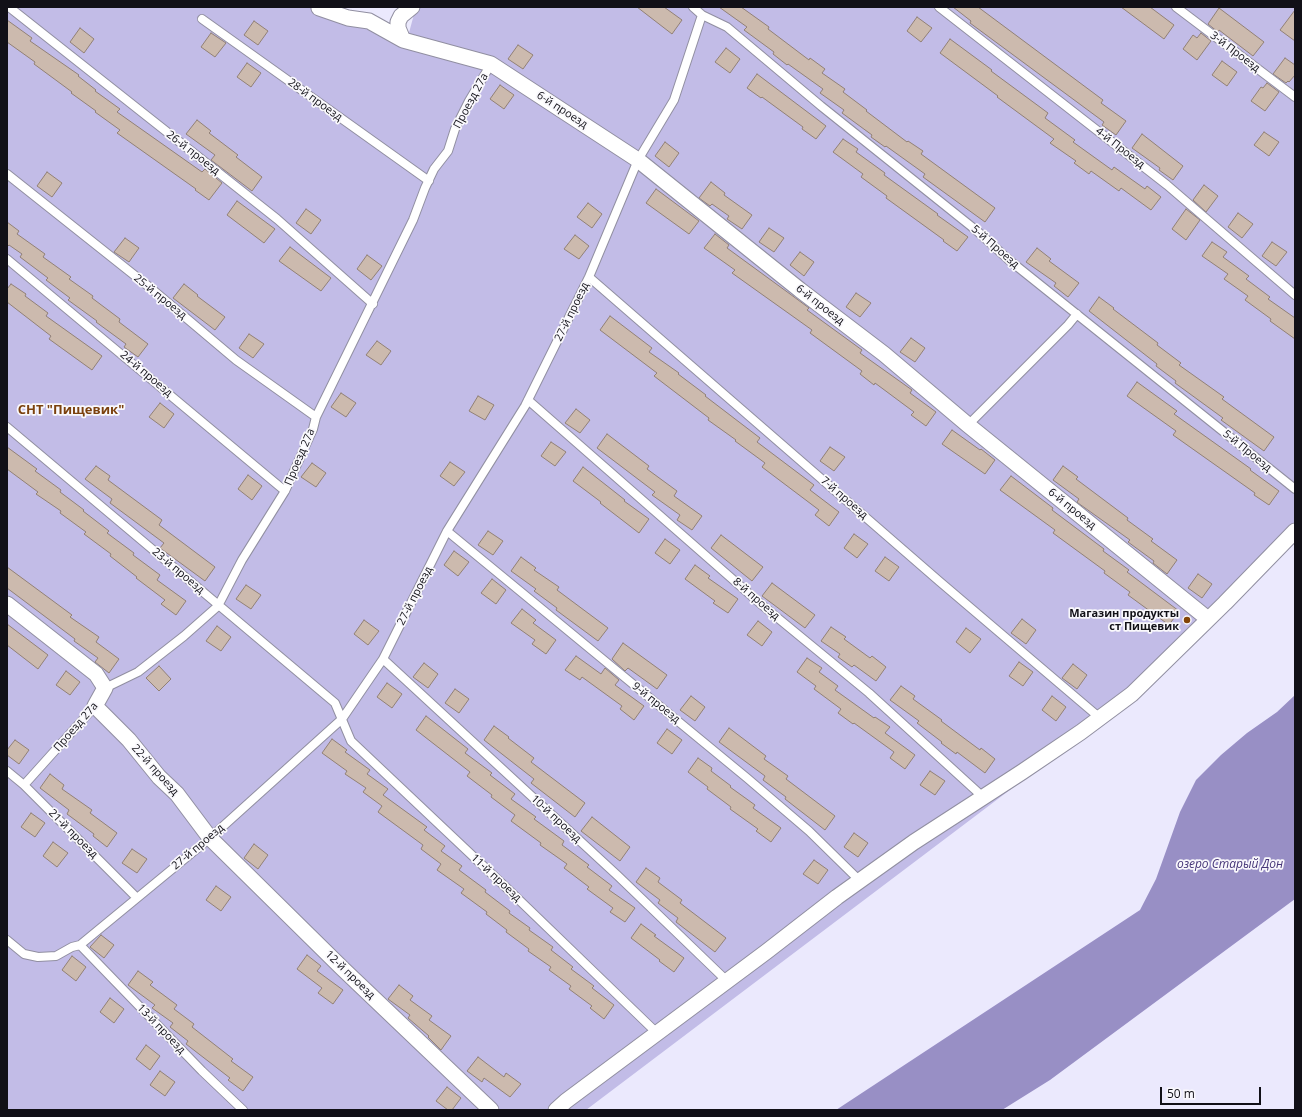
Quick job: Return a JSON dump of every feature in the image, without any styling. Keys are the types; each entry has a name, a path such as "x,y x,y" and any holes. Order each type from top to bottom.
{"street":[{"name":"6-й проезд","path":"318,7 348,18 369,21 403,40 491,64 638,160 800,290 884,354 968,425 1208,619"},
{"path":"403,40 398,28 398,22 412,7"},
{"path":"378,26 398,22"},
{"path":"556,1110 566,1101 914,842 1068,741 1132,694 1295,530"},
{"path":"7,604 96,674 105,688"},
{"name":"Проезд 27а","path":"95,706 105,688"},
{"name":"22-й проезд","path":"95,706 128,740 159,777 177,794 210,838"},
{"name":"12-й проезд","path":"210,838 343,969 491,1110"}],"lane":[{"name":"26-й проезд","path":"9,7 276,219 373,304"},
{"name":"5-й Проезд","path":"693,7 702,15 727,27 821,106 977,231 1008,260 1295,489"},
{"name":"4-й Проезд","path":"939,7 1167,185 1295,295"},
{"name":"3-й Проезд","path":"1176,7 1295,97"},
{"name":"27-й проезд","path":"7,940 24,954 38,957 56,956 72,947 80,945 210,838 342,719 383,659 447,531 528,400 589,277 638,160 674,100 702,15"},
{"name":"28-й проезд","path":"202,19 428,181"},
{"name":"Проезд 27а","path":"105,688 138,672 184,636 218,606 242,560 285,491 313,430 316,417 373,304 413,220 428,181 434,169 448,152 455,129 469,101 491,64"},
{"name":"25-й проезд","path":"7,174 153,290 236,360 316,417"},
{"name":"24-й проезд","path":"7,259 285,491"},
{"name":"7-й проезд","path":"589,277 1100,718"},
{"path":"968,425 1068,325 1077,314"},
{"name":"8-й проезд","path":"528,400 762,605 869,693 983,797"},
{"name":"23-й проезд","path":"7,427 335,703 342,719"},
{"name":"9-й проезд","path":"447,531 747,778 809,831 860,881"},
{"name":"10-й проезд","path":"383,659 618,876 727,981"},
{"name":"Проезд 27а","path":"24,785 95,706"},
{"name":"11-й проезд","path":"342,719 350,741 514,895 657,1033"},
{"name":"21-й проезд","path":"7,771 24,785 137,898"},
{"name":"13-й проезд","path":"80,945 202,1071 243,1110"}],"shaded area":[{"path":"7,7 313,7 407,40 416,7 1295,7 1295,538 1129,700 586,1110 7,1110"}],"water":[{"name":"озеро Старый Дон","path":"1295,695 1295,899 1050,1080 1002,1110 836,1110 1140,910 1156,879 1180,812 1196,780 1221,755 1247,733 1277,712"}],"building":[{"path":"637,7 664,7 682,20 672,34"},
{"path":"719,7 741,7 769,27 768,29 809,60 810,58 825,69 822,73 845,89 843,92 867,110 866,111 907,142 908,141 923,151 921,154 995,208 985,222 923,177 925,174 871,137 872,135 842,113 844,110 820,93 823,89 773,54 774,52 744,30 747,27"},
{"path":"953,7 978,7 1103,100 1101,103 1126,121 1116,135 1102,125 1104,122 970,23 971,21"},
{"path":"1121,7 1150,7 1174,25 1164,39"},
{"path":"1219,8 1264,42 1253,56 1219,30 1218,32 1208,24"},
{"path":"1295,10 1295,41 1280,30"},
{"path":"917,17 932,28 921,42 907,31"},
{"path":"7,20 32,38 30,41 79,75 78,76 96,90 95,91 120,109 117,112 202,172 205,169 222,183 209,200 195,190 196,189 117,133 120,130 34,64 35,62 7,42"},
{"path":"254,21 268,31 258,45 244,35"},
{"path":"80,28 94,39 84,53 70,42"},
{"path":"211,33 226,43 215,57 201,47"},
{"path":"1201,33 1211,41 1197,60 1183,49 1193,35 1197,38"},
{"path":"950,39 1048,113 1045,118 1075,140 1073,142 1112,170 1114,167 1145,189 1147,186 1161,197 1151,210 1121,188 1119,191 1091,171 1089,174 1074,163 1076,161 1050,143 1054,139 940,53"},
{"path":"518,45 533,55 523,69 508,59"},
{"path":"726,48 740,59 730,73 715,62"},
{"path":"1285,58 1295,65 1295,75 1289,82 1288,81 1286,83 1273,74"},
{"path":"1222,61 1237,72 1227,86 1212,75"},
{"path":"247,63 261,73 251,87 237,77"},
{"path":"757,74 826,126 816,139 802,129 803,127 747,88"},
{"path":"1267,83 1279,92 1265,111 1251,101 1261,87 1263,88"},
{"path":"500,85 514,95 504,109 490,99"},
{"path":"197,120 211,131 209,133 238,155 236,157 262,177 252,191 211,160 215,155 186,134"},
{"path":"1264,132 1279,142 1269,156 1254,145"},
{"path":"1142,134 1183,166 1173,180 1159,170 1160,168 1132,148"},
{"path":"843,139 858,149 856,152 885,173 884,175 968,237 957,251 886,198 887,196 861,177 863,174 833,152"},
{"path":"665,142 679,153 669,167 655,156"},
{"path":"47,172 62,183 52,197 37,186"},
{"path":"711,182 725,193 724,195 752,215 742,229 727,219 729,216 712,204 710,206 699,198"},
{"path":"1204,185 1218,196 1206,212 1193,200"},
{"path":"656,189 699,221 689,234 646,203"},
{"path":"237,201 275,229 264,243 227,215"},
{"path":"588,203 602,214 592,228 577,217"},
{"path":"306,209 321,220 311,234 296,223"},
{"path":"1186,209 1200,220 1186,240 1172,229"},
{"path":"1238,213 1253,224 1242,238 1228,227"},
{"path":"7,222 19,231 17,234 45,254 43,257 71,277 69,279 93,296 92,298 120,319 119,322 148,344 138,357 124,347 126,344 68,300 70,298 46,280 48,278 20,257 22,254 9,245 7,247"},
{"path":"769,228 784,238 774,252 759,242"},
{"path":"715,234 729,245 727,248 809,308 807,310 862,350 860,353 912,390 910,393 936,412 926,426 911,415 914,412 875,383 874,385 860,374 862,371 810,333 812,330 732,273 735,270 704,248"},
{"path":"575,235 589,246 579,259 564,249"},
{"path":"125,238 139,248 129,262 114,252"},
{"path":"1212,242 1227,252 1223,257 1249,276 1246,279 1270,297 1268,299 1295,318 1295,339 1245,300 1248,296 1224,279 1228,274 1202,256"},
{"path":"1272,242 1287,252 1276,266 1262,256"},
{"path":"290,247 331,278 321,291 279,261"},
{"path":"1037,248 1051,259 1049,261 1079,283 1068,297 1054,286 1056,283 1026,262"},
{"path":"800,252 814,262 804,276 790,265"},
{"path":"367,255 382,266 371,280 357,269"},
{"path":"11,284 26,294 25,296 48,313 46,316 102,356 92,370 49,339 51,336 7,302 7,289"},
{"path":"184,284 225,317 215,330 173,298"},
{"path":"856,293 871,303 860,317 846,307"},
{"path":"1099,297 1158,343 1157,345 1181,363 1179,365 1224,397 1222,399 1274,437 1264,451 1221,420 1223,418 1175,383 1176,381 1156,366 1157,364 1089,311"},
{"path":"610,316 652,348 649,352 679,373 678,374 706,395 705,396 760,438 757,442 814,485 810,490 839,512 829,526 815,515 819,510 762,467 765,463 708,420 709,418 654,376 657,373 600,330"},
{"path":"249,334 264,344 253,358 239,348"},
{"path":"911,338 925,348 915,362 900,352"},
{"path":"377,341 391,351 381,365 366,355"},
{"path":"1137,382 1177,411 1174,414 1279,491 1269,505 1254,495 1255,493 1173,435 1176,431 1127,396"},
{"path":"341,393 356,403 346,417 331,407"},
{"path":"478,396 494,405 485,420 469,411"},
{"path":"160,403 174,414 164,428 149,417"},
{"path":"576,409 590,420 580,433 565,423"},
{"path":"952,430 995,460 985,474 942,444"},
{"path":"607,434 649,466 647,469 677,491 674,496 702,516 692,530 677,520 680,515 652,495 655,492 597,448"},
{"path":"551,442 566,452 555,466 541,456"},
{"path":"7,447 37,469 35,471 61,490 60,492 109,531 107,533 160,575 157,580 186,601 176,615 161,604 165,600 110,556 111,554 84,534 86,532 60,513 61,511 36,494 38,492 7,469"},
{"path":"830,447 845,457 834,471 820,461"},
{"path":"450,462 465,472 454,486 440,476"},
{"path":"312,463 326,473 316,487 301,477"},
{"path":"96,466 110,476 108,480 162,520 159,525 215,567 205,581 160,548 164,543 110,503 112,499 85,479"},
{"path":"1063,466 1078,477 1076,479 1153,539 1151,541 1177,560 1167,574 1153,563 1154,561 1128,542 1130,540 1078,503 1077,502 1079,499 1053,480"},
{"path":"583,467 625,500 624,501 649,519 639,533 573,481"},
{"path":"248,475 262,486 252,500 238,489"},
{"path":"1011,476 1053,508 1052,510 1104,549 1103,551 1129,570 1127,572 1179,611 1169,625 1128,595 1130,592 1104,573 1105,571 1053,533 1055,530 1000,490"},
{"path":"488,531 503,541 493,555 478,545"},
{"path":"854,534 868,544 857,558 844,548"},
{"path":"721,535 763,567 752,581 711,548"},
{"path":"665,539 680,550 670,564 655,553"},
{"path":"454,551 469,562 458,576 444,565"},
{"path":"521,557 536,568 534,570 559,587 557,590 608,628 598,641 556,610 557,608 534,591 536,589 511,571"},
{"path":"885,557 899,567 889,581 875,571"},
{"path":"695,565 710,576 708,578 738,599 728,613 713,603 715,601 685,579"},
{"path":"7,567 72,615 70,617 99,637 96,642 119,659 109,673 95,662 98,658 7,588"},
{"path":"1198,574 1212,584 1202,598 1188,588"},
{"path":"492,579 506,590 496,604 481,593"},
{"path":"772,583 815,615 805,628 762,596"},
{"path":"246,585 261,595 251,609 236,599"},
{"path":"522,609 536,620 533,623 556,640 546,654 532,644 535,640 511,623"},
{"path":"1022,619 1036,630 1026,644 1011,633"},
{"path":"364,620 379,631 368,645 354,634"},
{"path":"758,621 772,632 762,646 747,635"},
{"path":"7,624 48,655 38,669 7,645"},
{"path":"217,626 231,637 221,651 206,641"},
{"path":"831,627 846,637 844,639 870,658 872,656 886,667 876,681 854,665 852,667 838,657 840,654 821,641"},
{"path":"966,628 981,639 970,653 956,642"},
{"path":"623,643 667,675 657,689 628,668 625,671 612,659"},
{"path":"576,656 601,674 605,668 619,680 615,685 644,706 634,720 620,709 622,706 582,677 580,680 565,670"},
{"path":"807,658 822,668 819,672 838,686 835,690 874,718 875,717 890,727 885,733 915,755 905,769 890,758 894,752 838,713 841,709 814,689 816,686 797,672"},
{"path":"1019,662 1033,672 1023,686 1009,676"},
{"path":"424,663 438,674 428,688 413,677"},
{"path":"1073,664 1087,675 1077,689 1062,678"},
{"path":"159,666 171,679 159,691 146,678"},
{"path":"66,671 80,682 70,695 56,685"},
{"path":"387,683 402,694 392,708 377,697"},
{"path":"901,686 915,696 913,699 942,720 941,721 980,750 981,748 995,759 985,773 957,752 956,754 941,743 942,742 917,723 919,721 890,700"},
{"path":"455,689 469,699 459,713 445,703"},
{"path":"691,696 705,707 695,721 680,710"},
{"path":"1052,696 1066,707 1056,721 1042,710"},
{"path":"426,716 468,749 465,753 492,773 490,775 515,794 511,799 536,817 534,819 564,841 562,845 589,865 587,867 612,886 609,890 635,908 625,922 610,912 613,908 587,889 589,887 564,868 567,864 540,845 541,843 511,821 515,815 467,776 470,772 416,730"},
{"path":"494,726 534,758 531,762 585,803 575,817 531,783 534,779 484,740"},
{"path":"729,728 766,756 764,759 788,776 786,779 835,816 825,830 785,799 786,797 763,780 765,776 719,742"},
{"path":"667,729 682,740 672,754 657,743"},
{"path":"332,739 347,750 345,752 370,770 367,774 388,789 383,795 427,827 424,830 445,846 441,851 462,866 459,870 486,890 485,892 510,911 509,913 530,928 529,930 553,947 551,950 573,967 571,969 594,986 592,988 614,1005 604,1019 590,1008 592,1006 569,989 571,986 549,970 551,967 528,951 529,949 506,932 507,930 486,914 487,912 461,893 464,889 437,870 441,864 421,849 423,845 378,812 382,806 363,792 366,788 345,774 347,771 322,753"},
{"path":"15,740 29,750 19,764 7,755 7,750"},
{"path":"698,758 712,768 711,771 731,786 730,787 755,805 753,808 781,828 771,842 756,831 758,829 730,809 731,807 688,772"},
{"path":"930,771 945,781 935,795 920,785"},
{"path":"50,774 64,785 62,789 92,810 90,813 117,833 107,847 93,836 94,834 67,814 69,810 40,788"},
{"path":"31,813 45,823 35,837 21,827"},
{"path":"592,817 630,847 620,861 581,831"},
{"path":"854,833 868,843 858,857 844,847"},
{"path":"53,842 68,853 57,867 43,856"},
{"path":"254,844 268,855 258,869 244,858"},
{"path":"132,849 147,859 137,873 122,863"},
{"path":"814,860 828,870 818,884 803,874"},
{"path":"646,868 660,878 658,882 682,900 680,903 726,938 715,952 676,922 678,918 658,903 660,900 636,882"},
{"path":"216,886 231,897 221,911 206,900"},
{"path":"641,924 656,935 654,936 684,958 674,972 631,938"},
{"path":"101,935 114,945 104,958 90,947"},
{"path":"307,955 321,966 317,971 343,990 333,1004 318,993 322,988 297,969"},
{"path":"72,956 86,967 76,981 62,970"},
{"path":"138,971 153,982 150,985 177,1005 174,1009 194,1024 192,1027 233,1059 231,1061 253,1077 243,1091 228,1080 230,1078 186,1044 188,1041 170,1027 173,1023 152,1008 155,1005 128,985"},
{"path":"399,985 413,996 410,1000 432,1016 429,1020 451,1036 441,1050 428,1037 429,1036 408,1018 410,1015 388,999"},
{"path":"110,998 124,1009 114,1023 100,1012"},
{"path":"146,1045 160,1056 150,1070 136,1059"},
{"path":"478,1057 504,1077 506,1073 521,1084 510,1097 484,1078 482,1082 467,1071"},
{"path":"160,1071 175,1082 165,1096 150,1085"},
{"path":"447,1087 461,1098 452,1110 448,1110 436,1101"}],"place":[{"name":"Магазин продукты ст Пищевик","path":"1187,620"}],"district":[{"name":"СНТ \"Пищевик\"","path":"71,410"}]}
